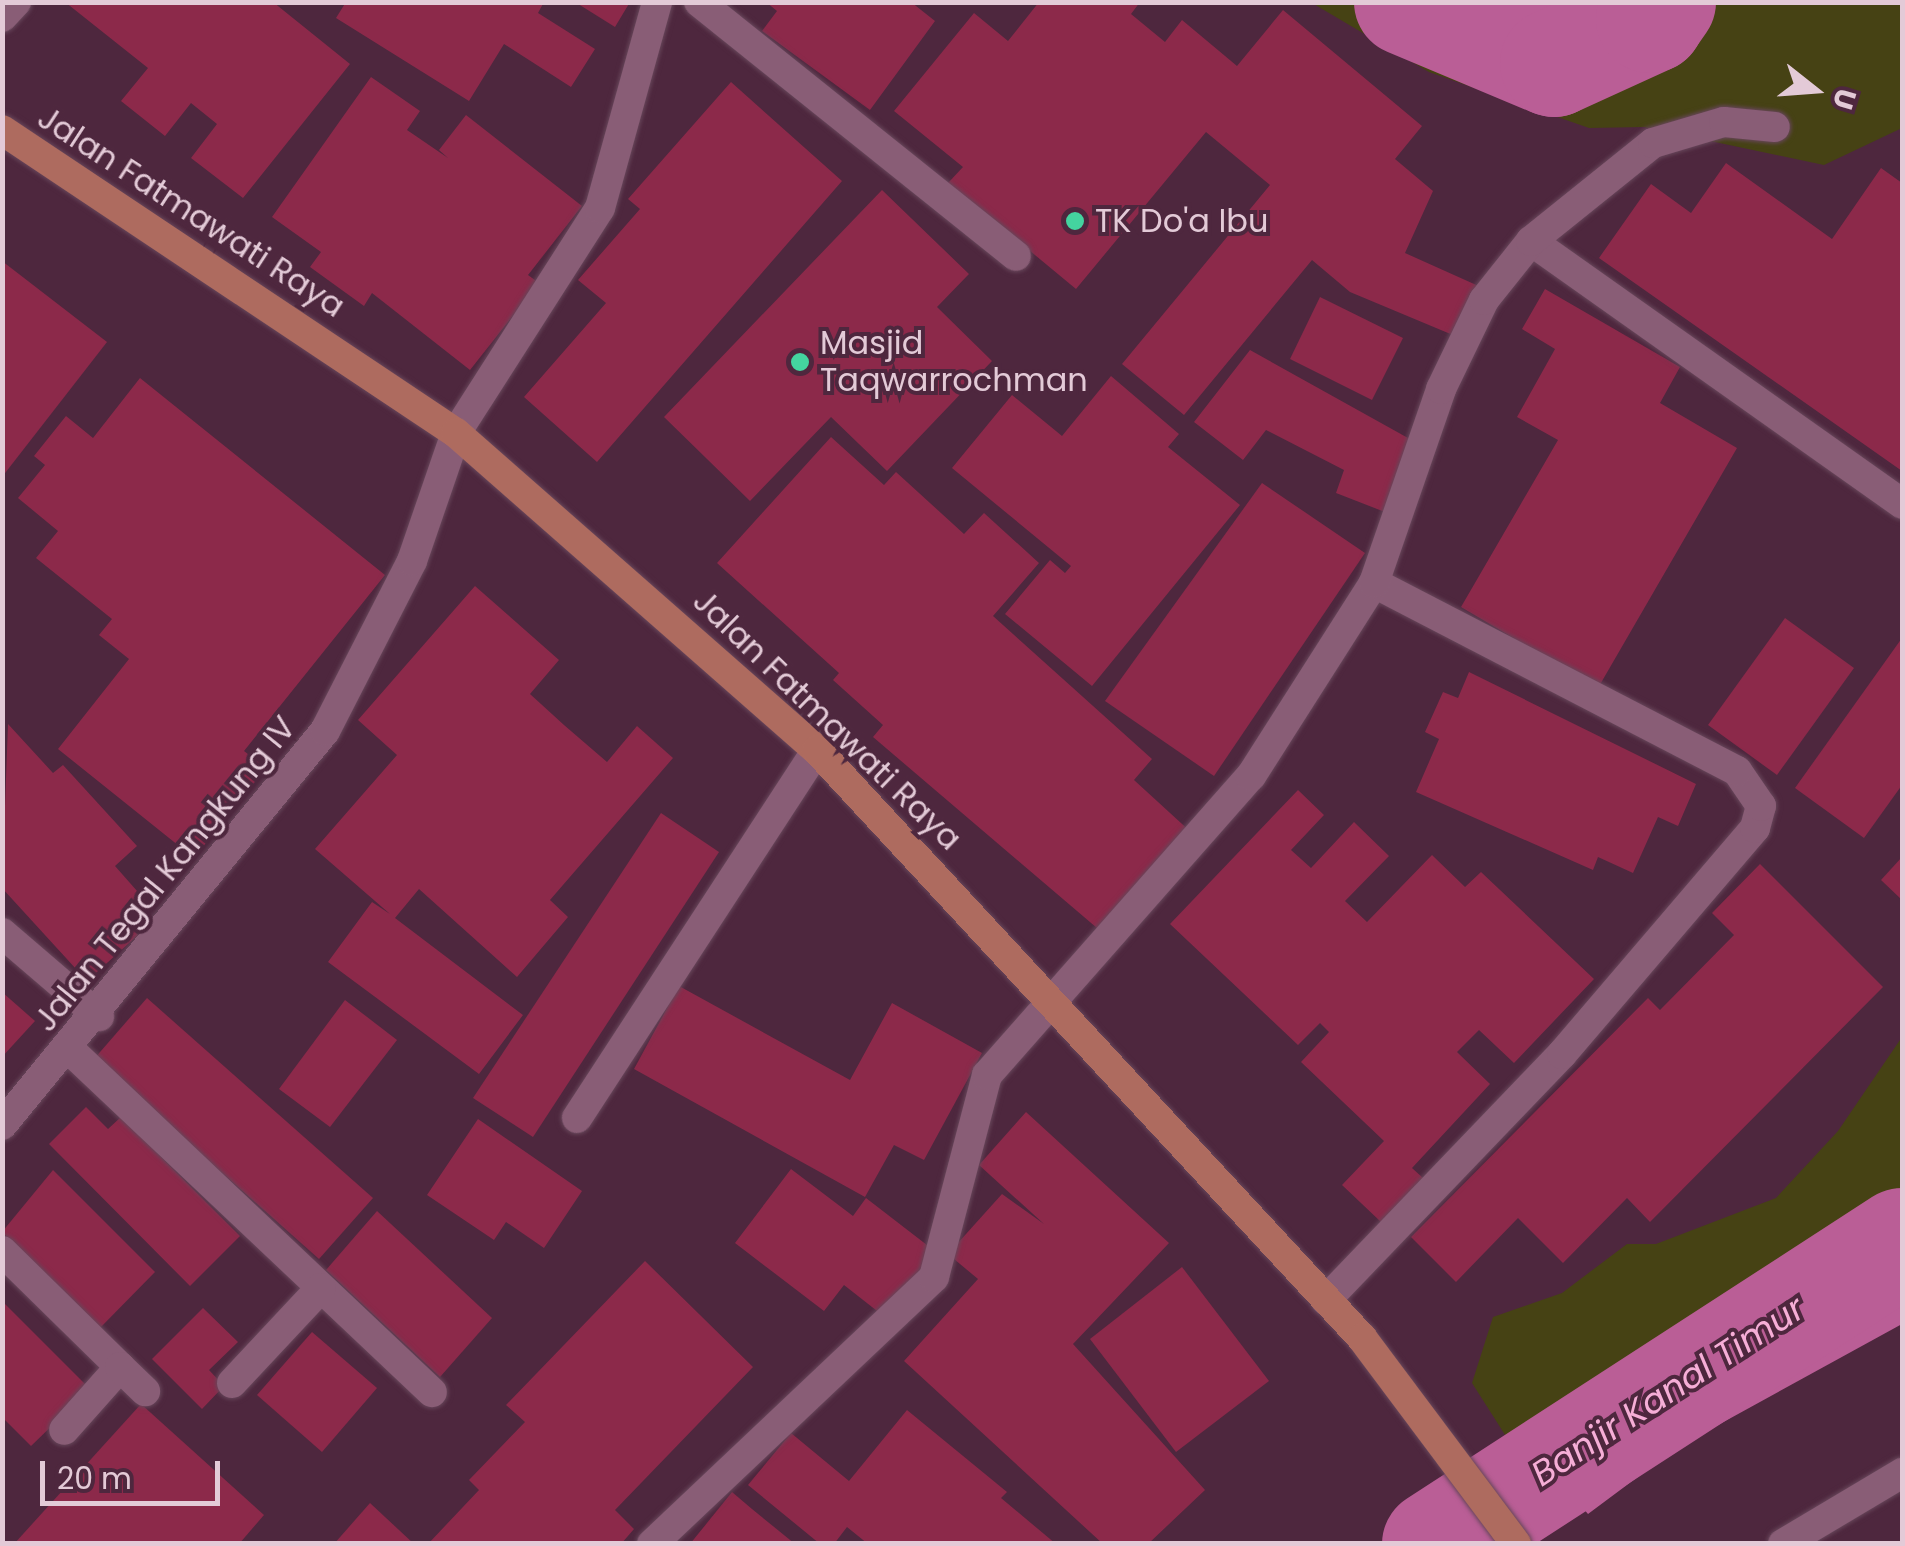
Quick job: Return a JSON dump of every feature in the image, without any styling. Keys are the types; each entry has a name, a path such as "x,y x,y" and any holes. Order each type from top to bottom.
{"main road":[{"name":"Jalan Fatmawati Raya","path":"2,130 456,433 817,750 1047,1004 1362,1338 1516,1544"}],"street":[{"path":"2,17 16,2"},
{"name":"Jalan Tegal Kangkung IV","path":"2,1125 99,1016 325,731 412,561 456,433 600,208 657,2"},
{"path":"699,2 1016,256"},
{"path":"652,1544 934,1278 975,1098 1047,1004 1251,776 1374,583 1442,390 1484,300 1531,241 1653,143 1724,122 1775,127"},
{"path":"1531,241 1902,504"},
{"path":"1326,1300 1435,1177 1562,1054 1755,828 1760,806 1736,771 1374,583"},
{"path":"577,1118 817,750"},
{"path":"2,933 99,1016"},
{"path":"70,1050 432,1392"},
{"path":"2,1251 146,1392"},
{"path":"232,1383 322,1288"},
{"path":"64,1430 120,1367"},
{"path":"1783,1544 1902,1472"}],"shaded area":[{"path":"1312,3 1902,3 1902,128 1824,165 1644,127 1589,128 1429,72"},
{"path":"1902,1037 1902,1203 1692,1319 1553,1428 1535,1453 1514,1449 1472,1383 1493,1317 1562,1293 1627,1244 1656,1244 1776,1198 1838,1131"}],"water":[{"path":"1902,1203 1902,1324 1678,1447 1588,1514 1535,1453 1553,1428 1692,1319"}],"building":[{"path":"65,2 273,2 350,64 243,198 191,158 217,124 191,103 165,136 121,101 148,68"},
{"path":"346,2 544,2 538,13 595,49 571,87 504,44 469,101 336,18"},
{"path":"575,2 630,2 615,27"},
{"path":"766,2 911,2 935,21 870,110 762,31 777,11"},
{"path":"1039,2 1140,2 1131,14 1165,42 1182,20 1237,66 1283,10 1422,126 1395,159 1433,191 1405,253 1483,288 1460,338 1350,292 1312,260 1184,415 1122,364 1270,185 1206,132 1076,289 948,183 963,167 894,111 974,13 1008,41"},
{"path":"371,77 420,111 407,130 448,158 439,150 466,115 582,206 528,275 539,283 470,370 372,293 364,306 310,267 321,252 272,217"},
{"path":"731,82 842,181 597,462 524,397 606,303 578,280 640,209 628,199"},
{"path":"1726,163 1832,239 1881,168 1902,183 1902,471 1599,258 1651,184 1691,213"},
{"name":"Masjid Taqwarrochman","path":"882,190 969,274 937,307 992,361 887,471 831,417 750,501 664,417"},
{"path":"2,261 107,342 2,477"},
{"path":"1545,289 1680,367 1660,403 1737,448 1598,688 1461,607 1558,440 1517,417 1555,349 1522,329"},
{"path":"1320,297 1403,338 1372,400 1290,359"},
{"path":"1250,350 1417,443 1390,514 1336,493 1344,470 1266,430 1243,460 1194,422"},
{"path":"1111,376 1179,434 1168,447 1240,505 1092,686 1005,614 1050,560 1065,573 1071,566 952,468 1012,395 1062,436"},
{"path":"140,378 385,575 244,751 266,768 194,858 58,749 129,659 99,635 112,619 36,558 58,531 18,498 45,465 34,456 66,416 93,438"},
{"path":"831,437 884,485 896,472 964,534 984,513 1039,563 993,616 1152,759 1134,780 1193,834 1104,934 873,737 883,725 833,680 839,673 717,563"},
{"path":"1262,483 1365,553 1214,776 1105,701"},
{"path":"475,586 559,660 530,694 564,725 607,762 637,726 673,758 550,900 568,917 517,977 419,889 395,918 523,1015 479,1074 328,962 372,902 390,914 315,849 397,755 358,720"},
{"path":"1785,618 1854,668 1777,775 1708,725"},
{"path":"1902,638 1902,785 1864,838 1795,788"},
{"path":"1469,672 1696,784 1678,826 1658,817 1633,873 1598,857 1593,870 1416,792 1439,739 1425,732 1443,692 1458,698"},
{"path":"8,724 53,773 63,765 137,846 115,866 145,900 124,919 138,935 87,981 2,888"},
{"path":"1298,790 1324,815 1291,850 1311,868 1354,822 1389,856 1345,901 1367,922 1432,855 1465,887 1481,872 1594,979 1514,1063 1479,1030 1457,1052 1490,1084 1412,1168 1423,1178 1381,1222 1342,1185 1384,1141 1301,1062 1329,1032 1320,1023 1298,1045 1170,924"},
{"path":"661,813 719,852 533,1137 473,1098"},
{"path":"1902,857 1902,900 1881,880"},
{"path":"1760,864 1883,987 1650,1222 1627,1198 1563,1263 1518,1218 1456,1282 1411,1237 1648,998 1660,1010 1734,935 1712,913"},
{"path":"679,986 850,1080 892,1003 982,1053 924,1160 894,1145 865,1197 634,1069"},
{"path":"2,992 35,1021 2,1057"},
{"path":"147,998 373,1198 319,1259 94,1059"},
{"path":"345,1000 397,1040 330,1127 279,1089"},
{"path":"86,1107 108,1129 121,1117 240,1236 190,1286 49,1144"},
{"path":"1026,1112 1169,1243 1073,1344 1205,1490 1148,1544 1103,1544 904,1361 978,1279 948,1254 1002,1194 1044,1224 979,1165"},
{"path":"478,1119 582,1191 544,1248 506,1222 494,1240 427,1195"},
{"path":"791,1169 853,1216 866,1198 936,1252 886,1318 844,1285 824,1311 735,1243"},
{"path":"53,1170 155,1272 99,1329 2,1232"},
{"path":"377,1211 492,1318 440,1377 326,1270"},
{"path":"645,1261 753,1367 615,1510 634,1529 621,1544 428,1544 479,1490 469,1480 525,1422 506,1405"},
{"path":"1182,1267 1269,1381 1176,1452 1090,1339"},
{"path":"2,1301 90,1389 31,1446 2,1417"},
{"path":"203,1308 238,1342 209,1370 224,1386 202,1409 152,1359"},
{"path":"312,1332 377,1388 322,1452 257,1395"},
{"path":"141,1404 264,1515 239,1544 14,1544"},
{"path":"907,1410 1007,1492 1001,1498 1056,1544 868,1544 847,1527 834,1544 820,1544 748,1485 791,1433 849,1481"},
{"path":"732,1492 752,1509 795,1544 690,1544"},
{"path":"370,1503 414,1544 334,1544"}],"waterway":[{"path":"1408,2 1554,63 1650,19 1662,2"},
{"name":"Banjir Kanal Timur","path":"1436,1544 1902,1242"}],"place":[{"name":"TK Do'a Ibu","path":"1075,221"},
{"name":"Masjid Taqwarrochman","path":"800,362"}]}
